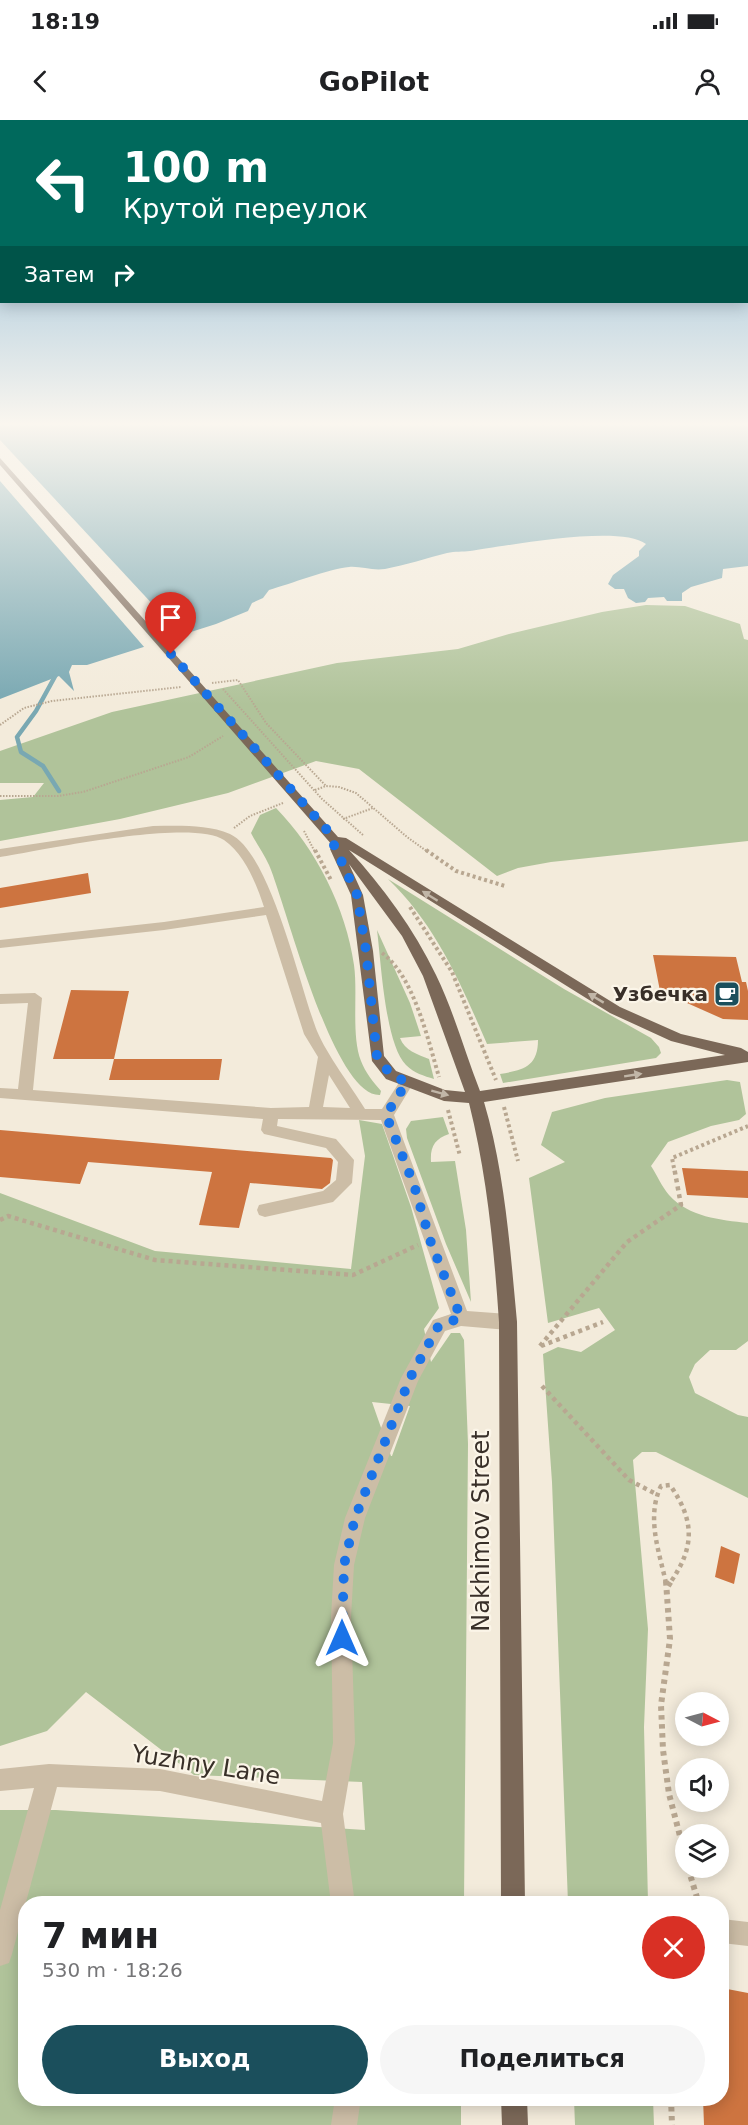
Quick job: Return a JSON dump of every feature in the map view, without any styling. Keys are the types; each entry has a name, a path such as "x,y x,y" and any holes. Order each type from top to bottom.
{"main road":[{"path":"52,519 327,830 357,895 366,951 377,1057 391,1075 444,1095 470,1098 525,1092 748,1055"},
{"path":"327,830 615,1010 652,1029 691,1044 748,1055"},
{"name":"Nakhimov Street","path":"327,830 366,876 408,935 430,976 458,1047 477,1104 490,1160 501,1239 508,1322 513,1896"},
{"path":"514,2106 514,2125"}],"street":[{"path":"0,853 153,829 195,830 224,836 246,857 262,883 311,1034 361,1114"},
{"path":"0,944 164,926 270,910"},
{"path":"0,999 35,998 25,1094"},
{"path":"315,1112 325,1057"},
{"path":"386,1115 407,1082"},
{"path":"0,1093 271,1114 315,1112 386,1115"},
{"path":"265,1210 327,1197 344,1183 346,1160 332,1143 269,1130 271,1114"},
{"path":"386,1115 414,1185 430,1240 461,1318"},
{"path":"342,1896 331,1814 344,1743 341,1617 344,1565 355,1518 410,1378 439,1325 461,1318 508,1322"},
{"path":"0,1954 49,1775"},
{"name":"Yuzhny Lane","path":"0,1780 49,1775 160,1780 331,1814"},
{"path":"729,1932 748,1934"},
{"path":"344,2125 347,2106"}],"path":[{"path":"203,684 238,680 245,696 267,725 326,786"},
{"path":"0,725 24,708 52,701 191,686"},
{"path":"0,796 58,796 83,792 189,757 223,736"},
{"path":"304,795 326,786 339,787 356,793 407,837 456,871 505,886"},
{"path":"224,836 250,816 294,799"},
{"path":"343,819 373,808"},
{"path":"603,1322 540,1346 627,1242 681,1205 672,1158 748,1126"},
{"path":"0,1220 8,1216 155,1260 353,1275 430,1240"},
{"path":"542,1386 629,1480 656,1494"},
{"path":"668,1586 682,1568 690,1539 689,1521 683,1502 670,1485 661,1486 656,1494 656,1542 659,1560 668,1586 670,1654 663,1683 662,1737 675,1824"},
{"path":"691,1878 697,1896"},
{"path":"671,2106 672,2125"}],"green space":[{"path":"646,605 685,606 740,624 744,639 748,640 748,841 551,862 518,868 497,876 359,769 316,761 228,793 120,819 0,841 0,800 33,797 44,783 0,783 0,751 112,712 337,663 458,649 509,634 602,612"},
{"path":"276,808 291,824 316,861 344,922 354,965 355,1027 358,1051 365,1069 381,1091 380,1095 362,1087 345,1065 329,1033 313,995 269,865 251,833 260,815"},
{"path":"388,879 564,989 651,1038 661,1053 656,1058 503,1083 500,1074 522,1069 532,1062 538,1040 487,1044 457,978 434,936 405,897"},
{"path":"377,930 410,1003 421,1036 400,1038 408,1049 429,1059 434,1079 406,1065 393,1039 385,1001"},
{"path":"727,1080 740,1082 746,1114 739,1120 711,1126 668,1142 651,1166 669,1195 686,1208 716,1219 748,1223 748,1341 736,1350 710,1350 695,1364 689,1377 695,1393 738,1415 748,1417 748,1498 656,1452 642,1452 633,1460 648,1629 644,1727 648,1896 568,1896 552,1482 543,1354 558,1347 581,1352 615,1330 599,1308 548,1323 529,1178 565,1162 541,1145 552,1112 605,1098"},
{"path":"443,1117 449,1134 434,1144 431,1162 455,1161 466,1230 471,1302 446,1244 407,1138 406,1129 411,1121"},
{"path":"359,1120 382,1124 411,1207 439,1308 424,1329 431,1362 451,1333 460,1333 464,1340 468,1444 464,1896 18,1896 18,2106 461,2106 461,2125 0,2125 0,1810 56,1810 365,1830 362,1782 194,1775 86,1692 47,1731 0,1746 0,1193 155,1251 351,1269 365,1156","holes":["372,1402 410,1406 391,1456"]},
{"path":"574,2106 653,2106 654,2125 575,2125"}],"water":[{"path":"0,519 748,519 748,566 723,569 722,578 691,587 682,593 682,601 667,601 664,597 648,598 645,602 636,603 628,598 624,589 615,589 608,584 613,575 639,556 639,551 646,544 632,538 588,536 562,538 450,552 385,569 341,568 269,590 263,598 252,603 248,611 216,624 87,665 72,665 69,672 74,691 59,676 0,699"}],"pier":[{"path":"33,519 73,519 183,637 145,648"}],"building":[{"path":"88,873 91,893 0,908 0,888"},
{"path":"653,955 736,957 742,982 746,982 748,991 748,1020 723,1019 660,991"},
{"path":"71,990 129,991 114,1059 53,1059"},
{"path":"114,1059 222,1059 219,1080 109,1080"},
{"path":"0,1130 331,1158 333,1160 330,1183 322,1189 250,1183 239,1228 199,1225 212,1172 88,1162 80,1184 0,1177"},
{"path":"682,1168 748,1171 748,1198 687,1195"},
{"path":"721,1546 740,1554 734,1584 715,1577"},
{"path":"729,1989 748,1993 748,2125 704,2125 703,2106 729,2106"}],"waterway":[{"path":"58,671 36,711 17,737 21,752 43,766 59,791"}],"place":[{"name":"Узбечка","path":"727,994"}],"route":[{"path":"171,654 327,830 357,895 366,951 377,1057 391,1075 407,1082 386,1115 414,1185 430,1240 461,1318 439,1325 410,1378 355,1518 344,1565 342,1638"}]}
